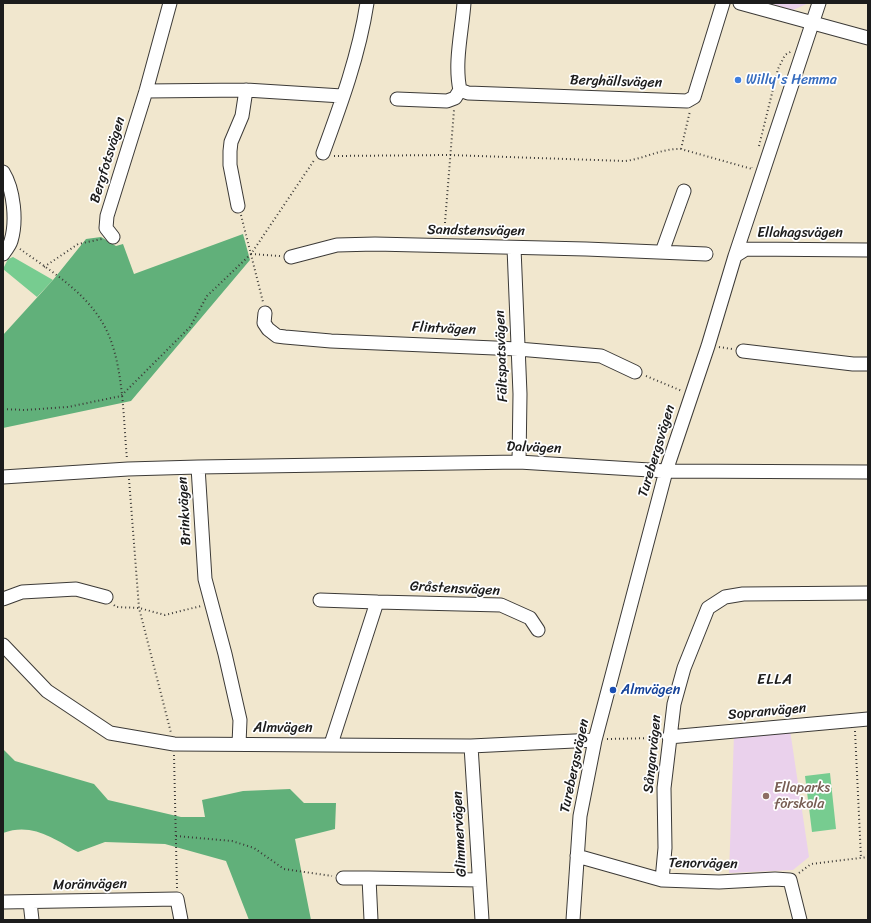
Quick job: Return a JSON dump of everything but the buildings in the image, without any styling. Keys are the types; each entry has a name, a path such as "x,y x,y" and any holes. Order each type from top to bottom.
{"street":[{"name":"Bergfotsvägen","path":"113,237 106,228 107,216 146,91 170,3"},
{"path":"324,155 362,36 367,3"},
{"path":"458,94 464,3"},
{"path":"694,97 723,3"},
{"path":"740,3 868,38"},
{"name":"Turebergsvägen","path":"573,920 580,816 666,471 708,346 735,256 819,3"},
{"path":"238,206 230,165 230,151 231,142 242,116 246,90"},
{"path":"146,91 246,90 342,96"},
{"name":"Berghällsvägen","path":"397,98 447,101 458,94 468,93 687,101 694,97"},
{"path":"3,172 15,213 11,242 3,254"},
{"path":"662,252 675,212 684,191"},
{"name":"Sandstensvägen","path":"291,257 337,245 376,244 706,254"},
{"name":"Fältspatsvägen","path":"514,248 520,394 519,462"},
{"name":"Ellahagsvägen","path":"735,256 746,249 868,250"},
{"name":"Flintvägen","path":"265,313 264,323 268,330 277,336 331,341 518,349 601,356 635,372"},
{"path":"743,351 853,364 868,364"},
{"name":"Dalvägen","path":"198,467 519,462 666,471 868,472"},
{"name":"Brinkvägen","path":"3,477 128,469 198,467 205,579 240,720 239,744"},
{"path":"3,599 22,592 76,589 106,597"},
{"name":"Sångarvägen","path":"662,880 665,848 664,788 674,704 684,668 708,608 725,597 743,594 868,593"},
{"name":"Gråstensvägen","path":"320,600 501,605 530,618 538,630"},
{"path":"331,744 377,602"},
{"name":"Almvägen","path":"3,645 47,692 110,733 174,744 471,746 599,740"},
{"name":"Sopranvägen","path":"669,737 861,720"},
{"name":"Glimmervägen","path":"471,746 482,920"},
{"name":"Tenorvägen","path":"577,856 662,880 719,882 775,879 790,880"},
{"path":"343,878 479,880"},
{"path":"369,878 371,920"},
{"path":"790,880 800,920"},
{"path":"177,900 181,920"},
{"name":"Moränvägen","path":"3,902 177,900"},
{"path":"30,902 32,920"}],"path":[{"path":"758,148 778,69 785,55 794,49"},
{"path":"443,246 449,155 458,94"},
{"path":"681,149 694,97"},
{"path":"3,409 24,410 68,407 121,396 190,327 207,296 251,254 324,155 449,155 625,161 640,159 672,148 681,149 752,168 754,162"},
{"path":"238,206 265,313"},
{"path":"44,267 78,244 113,237"},
{"path":"11,242 75,290 102,321 116,355 128,469 139,608 174,744 177,900"},
{"path":"251,254 291,257"},
{"path":"708,346 743,351"},
{"path":"635,372 692,395"},
{"path":"106,597 116,607 139,608 165,615 212,604"},
{"path":"861,720 861,858"},
{"path":"599,740 669,737"},
{"path":"176,836 232,841 254,848 284,869 343,878"},
{"path":"790,880 811,864 868,857"}],"shaded area":[{"path":"769,3 809,3 793,10"},
{"name":"Ellaparks förskola","path":"790,730 809,857 793,870 729,873 734,735"}],"green space":[{"path":"243,234 250,260 131,401 3,428 3,335 53,280 86,239 101,237 116,246 123,244 134,274"},
{"path":"13,257 53,280 37,297 3,269 8,259"},
{"path":"3,749 15,761 94,784 108,800 181,817 205,817 202,800 243,791 290,789 304,803 336,803 335,829 295,839 311,920 249,920 226,861 165,844 105,842 78,852 51,837 33,831 14,830 3,833"},
{"path":"830,773 836,829 812,832 805,776"}],"place":[{"name":"Willy's Hemma","path":"738,80"},
{"name":"Almvägen","path":"613,690"},
{"name":"Ellaparks förskola","path":"766,796"}],"district":[{"name":"ELLA","path":"775,680"}]}
